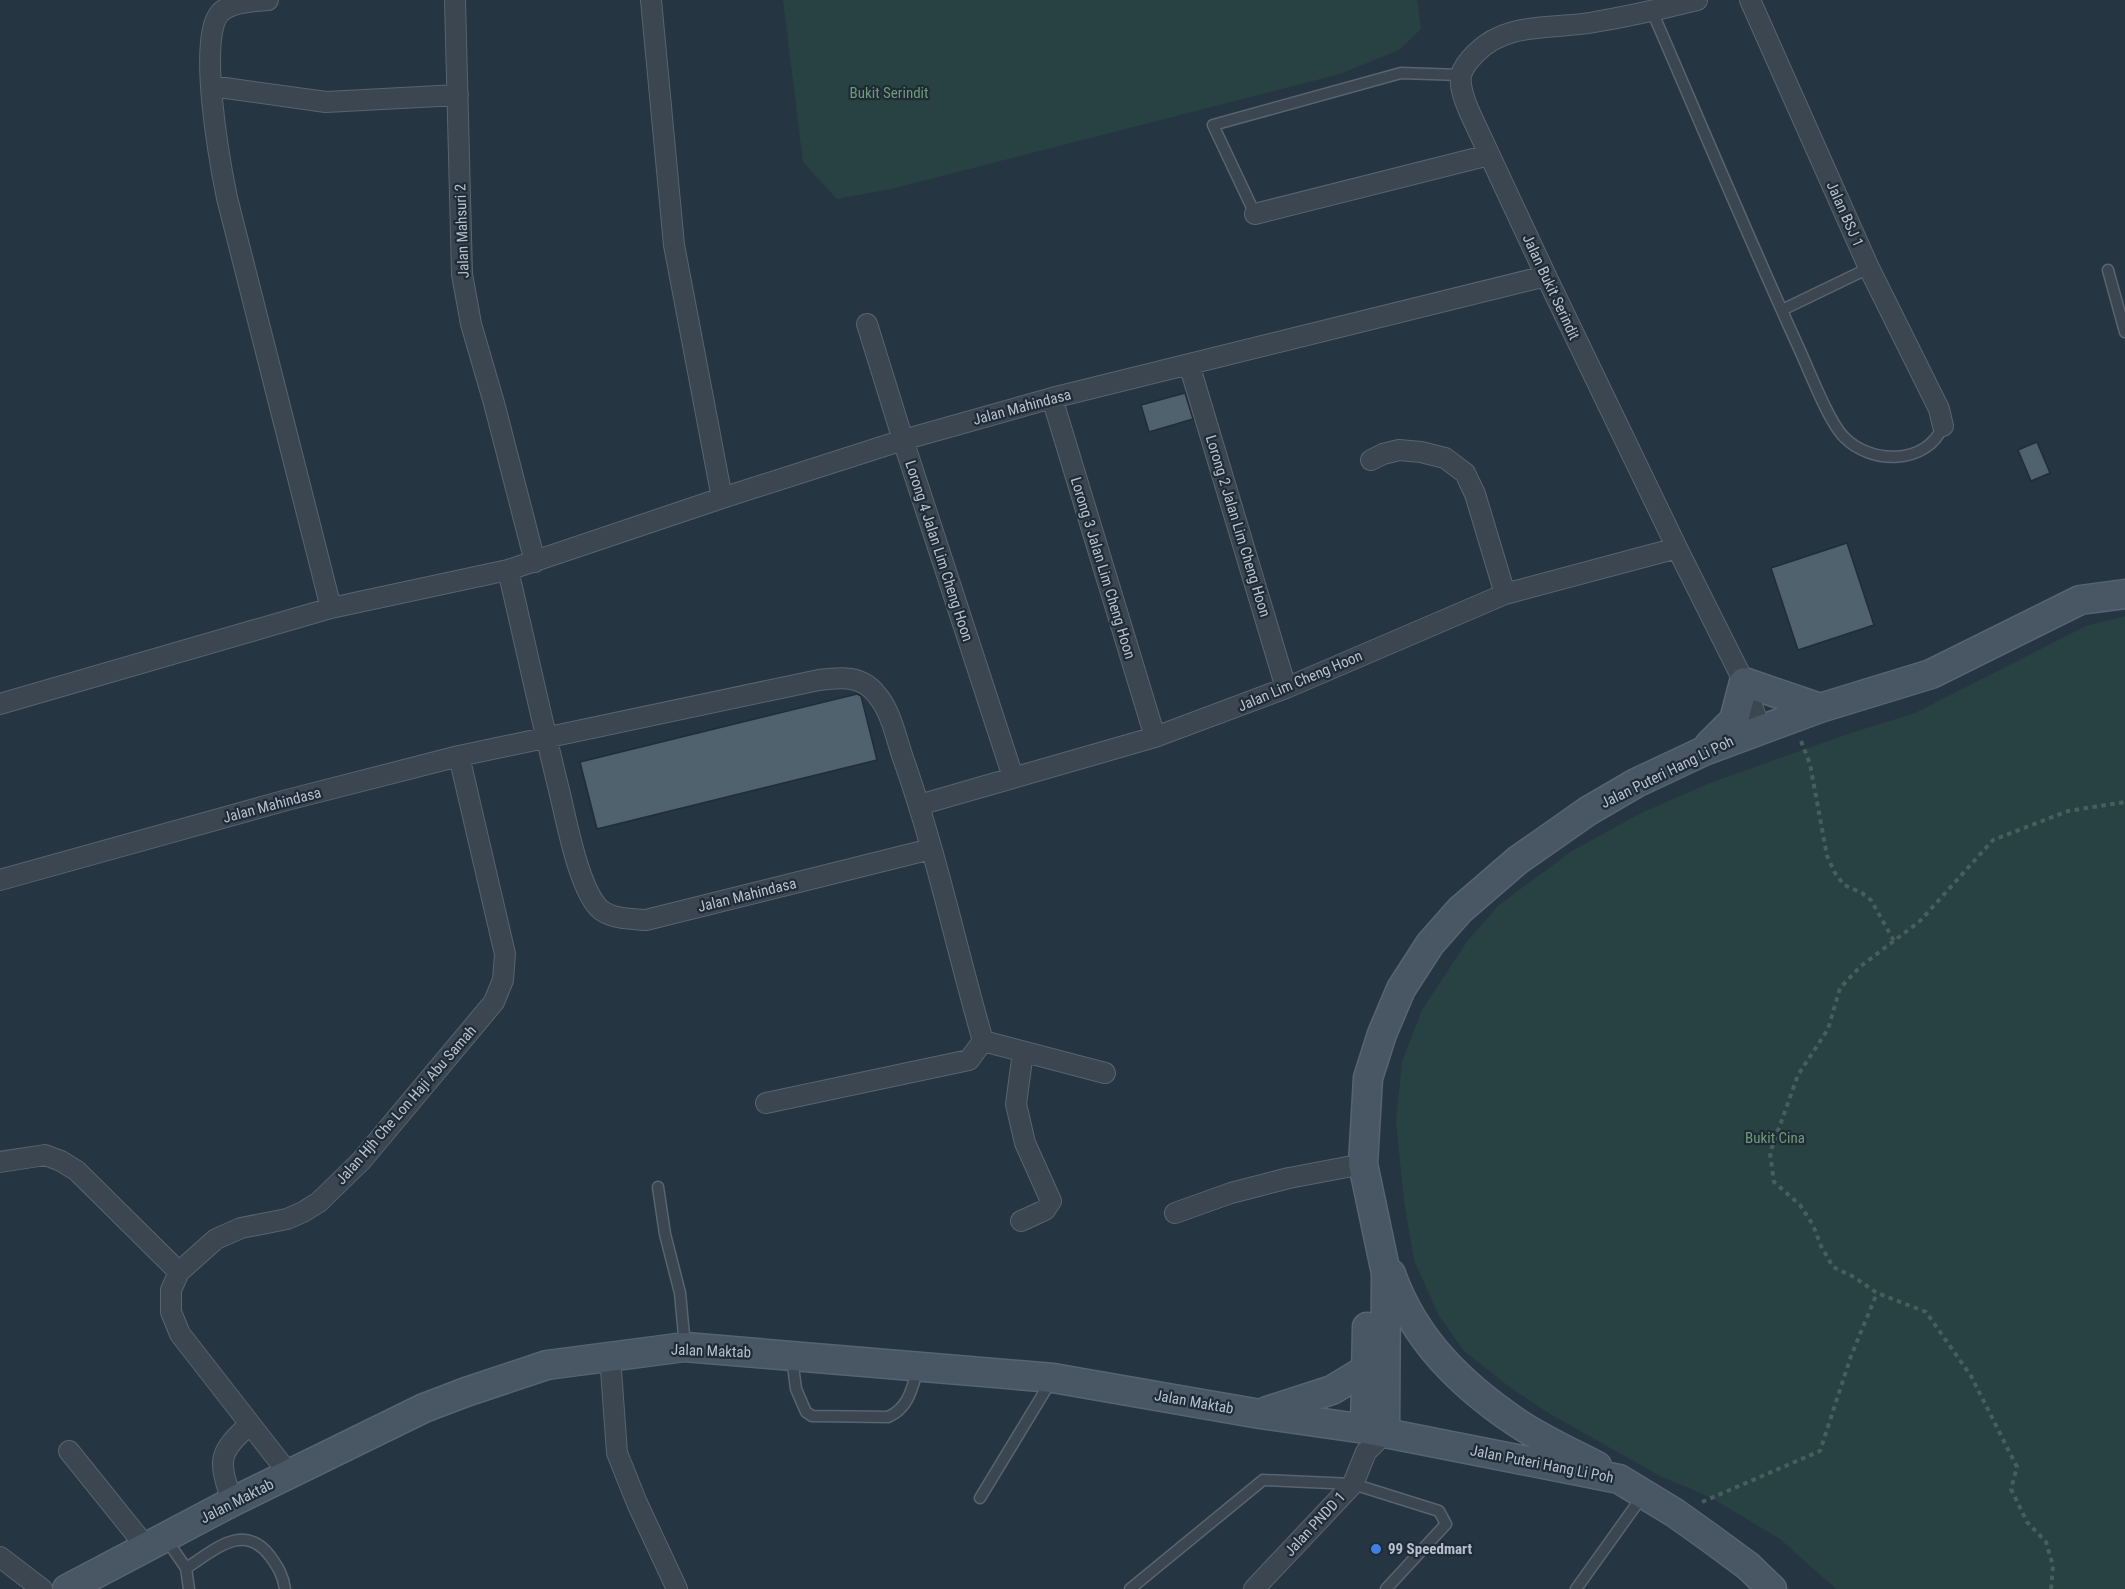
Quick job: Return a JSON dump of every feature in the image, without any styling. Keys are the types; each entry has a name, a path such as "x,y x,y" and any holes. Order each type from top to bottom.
{"main road":[{"path":"2080,600 2125,580"},
{"name":"Jalan Puteri Hang Li Poh","path":"1372,1438 1386,1273 1363,1164 1368,1078 1382,1034 1401,989 1431,945 1460,910 1518,860 1588,811 1636,783 1704,751 1760,729 1931,674 2080,600 2125,594"},
{"path":"1704,751 1734,720 1744,682 1820,708"},
{"path":"1377,1235 1401,1302 1420,1332 1443,1361 1476,1391 1517,1423 1620,1479"},
{"name":"Jalan Puteri Hang Li Poh","path":"1372,1438 1365,1370 1369,1274 1377,1235"},
{"name":"Jalan Maktab","path":"73,1588 232,1502 424,1408 547,1365 685,1347 1053,1378 1260,1414 1372,1438"},
{"path":"1260,1414 1332,1390 1365,1370"},
{"name":"Jalan Puteri Hang Li Poh","path":"1372,1438 1620,1479 1675,1513 1748,1566 1772,1589"}],"street":[{"path":"268,0 242,3 221,12 211,30 211,86 216,144 227,198 331,608"},
{"name":"Jalan Mahsuri 2","path":"455,0 462,274 471,324 535,561"},
{"path":"651,0 674,245 722,498"},
{"path":"1461,75 1468,60 1482,46 1522,29 1587,23 1697,0"},
{"name":"Jalan BSJ 1","path":"1750,0 1869,268 1939,409 1943,426"},
{"name":"Jalan Bukit Serindit","path":"1461,75 1463,94 1489,155 1545,276 1744,682 1760,729"},
{"path":"211,86 326,102 458,95"},
{"path":"1255,213 1489,155"},
{"name":"Jalan Mahindasa","path":"0,704 331,608 508,570 903,440 1052,398 1545,276"},
{"name":"Lorong 4 Jalan Lim Cheng Hoon","path":"867,324 1013,777"},
{"name":"Lorong 2 Jalan Lim Cheng Hoon","path":"1189,364 1286,688"},
{"name":"Lorong 3 Jalan Lim Cheng Hoon","path":"1052,398 1155,737"},
{"path":"1371,460 1399,450 1422,452 1445,458 1465,472 1475,494 1505,594"},
{"name":"Jalan Lim Cheng Hoon","path":"919,805 1155,737 1286,688 1505,594 1677,548"},
{"name":"Jalan Mahindasa","path":"508,570 577,862 588,892 601,910 622,918 646,920 931,849"},
{"name":"Jalan Mahindasa","path":"0,880 287,800 459,756 842,677 862,681 878,695 887,714 919,805 983,1041"},
{"name":"Jalan Hjh Che Lon Haji Abu Samah","path":"179,1272 216,1239 241,1228 287,1219 319,1202 361,1161 494,1002 503,980 505,954 459,756"},
{"path":"766,1103 969,1060 983,1041 1105,1073"},
{"path":"1021,1221 1045,1210 1051,1201 1025,1143 1016,1104 1023,1052"},
{"path":"0,1162 45,1155 61,1161 77,1171 179,1272 171,1290 171,1312 180,1334 289,1474"},
{"path":"1175,1213 1231,1193 1289,1178 1363,1164"},
{"path":"609,1356 617,1453 637,1503 677,1589"},
{"path":"232,1502 223,1473 224,1457 231,1441 250,1424"},
{"name":"Jalan PNDD 1","path":"1254,1589 1353,1484 1372,1438"},
{"path":"69,1451 156,1543"},
{"path":"0,1557 42,1589"}],"lane":[{"path":"1652,11 1782,310 1828,411 1843,436 1860,450 1878,456 1901,457 1926,447 1938,437 1943,426"},
{"path":"1255,213 1213,125 1401,73 1461,75"},
{"path":"1782,310 1869,268"},
{"path":"2108,270 2125,332"},
{"path":"658,1187 665,1234 680,1293 685,1347"},
{"path":"792,1355 796,1389 806,1412 812,1416 888,1417 898,1412 908,1401 919,1366"},
{"path":"980,1498 1053,1378"},
{"path":"1130,1589 1263,1480 1353,1484 1439,1511 1446,1524 1386,1589"},
{"path":"1576,1589 1644,1494"},
{"path":"186,1568 227,1543 240,1539 251,1539 262,1545 281,1570 285,1589"},
{"path":"156,1543 186,1568 189,1589"}],"path":[{"path":"1790,719 1798,732 1810,764 1827,856 1844,885 1871,900 1894,941"},
{"path":"2051,1589 2053,1566 2046,1542 2027,1522 2011,1489 2016,1467 1971,1376 1926,1312 1876,1293 1854,1277 1833,1267 1800,1205 1774,1182 1770,1153 1798,1075 1828,1029 1840,988 1862,966 1920,921 1993,840 2068,812 2125,802"},
{"path":"1675,1513 1820,1451 1851,1356 1876,1293"}],"green space":[{"name":"Bukit Serindit","path":"783,0 1417,0 1421,29 1399,50 1340,74 891,189 837,199 803,162"},
{"name":"Bukit Cina","path":"2125,616 2125,1589 1836,1589 1780,1539 1710,1497 1662,1477 1550,1414 1511,1388 1464,1351 1439,1316 1414,1260 1404,1201 1396,1121 1402,1062 1422,1010 1468,940 1499,905 1572,851 1641,813 1710,783 1915,713 2086,626"}],"building":[{"path":"1185,393 1193,419 1149,432 1141,405"},
{"path":"2037,442 2050,473 2031,481 2018,450"},
{"path":"1847,543 1874,625 1798,650 1771,568"},
{"path":"857,694 861,696 877,760 597,829 580,762"}],"place":[{"name":"99 Speedmart","path":"1376,1549"}]}
